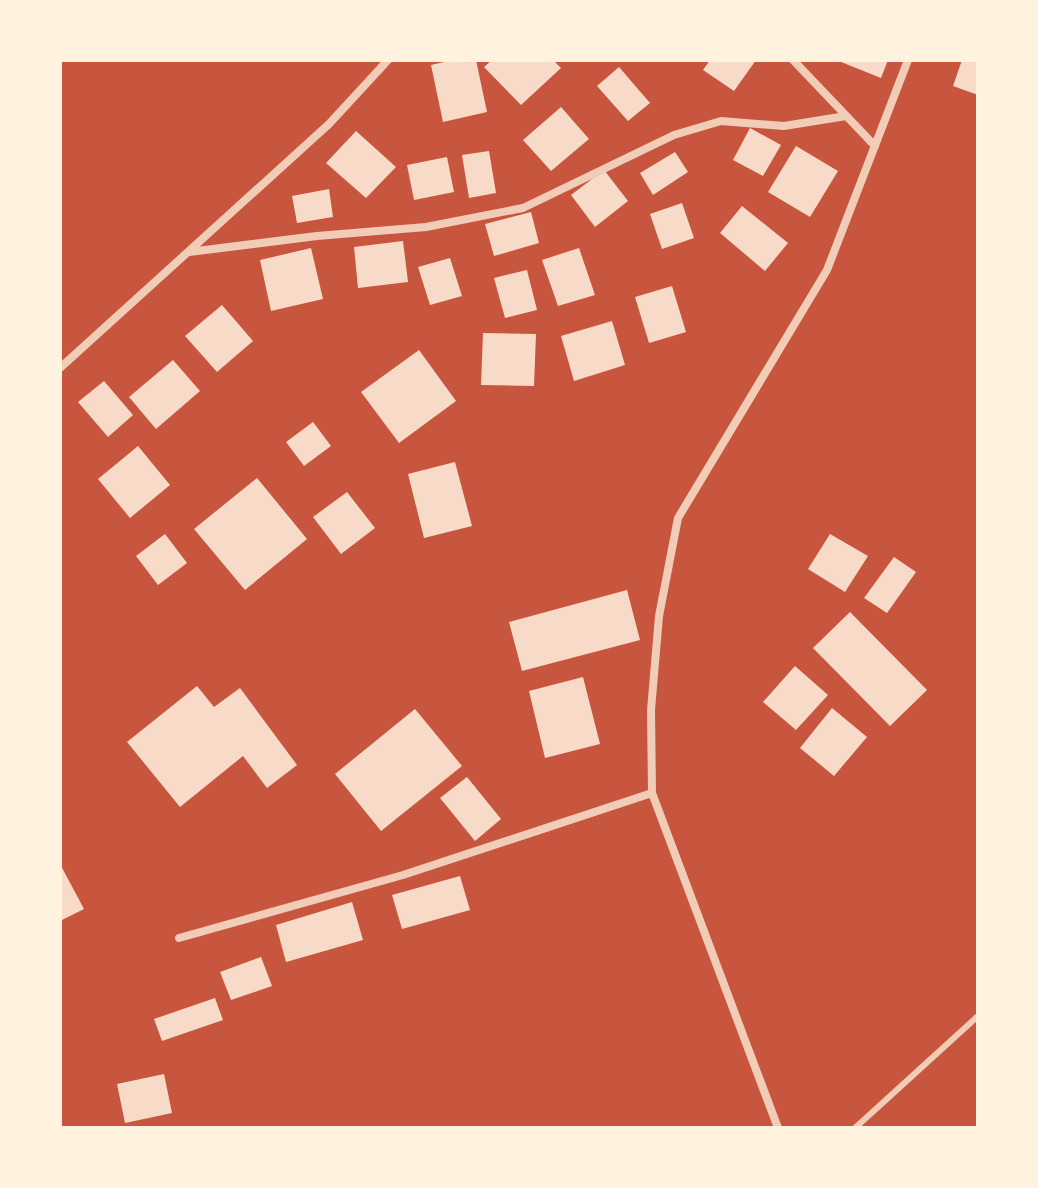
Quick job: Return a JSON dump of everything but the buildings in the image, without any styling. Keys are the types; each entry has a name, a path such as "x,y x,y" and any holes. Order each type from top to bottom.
{"street":[{"path":"60,368 329,124 388,60"},
{"path":"793,60 875,146"},
{"path":"778,1128 652,793 651,710 659,616 678,518 827,270 908,60"},
{"path":"189,252 317,236 426,227 523,208 674,135 721,121 784,126 846,116"},
{"path":"179,938 403,875 652,793"}],"lane":[{"path":"855,1128 978,1016"}]}
